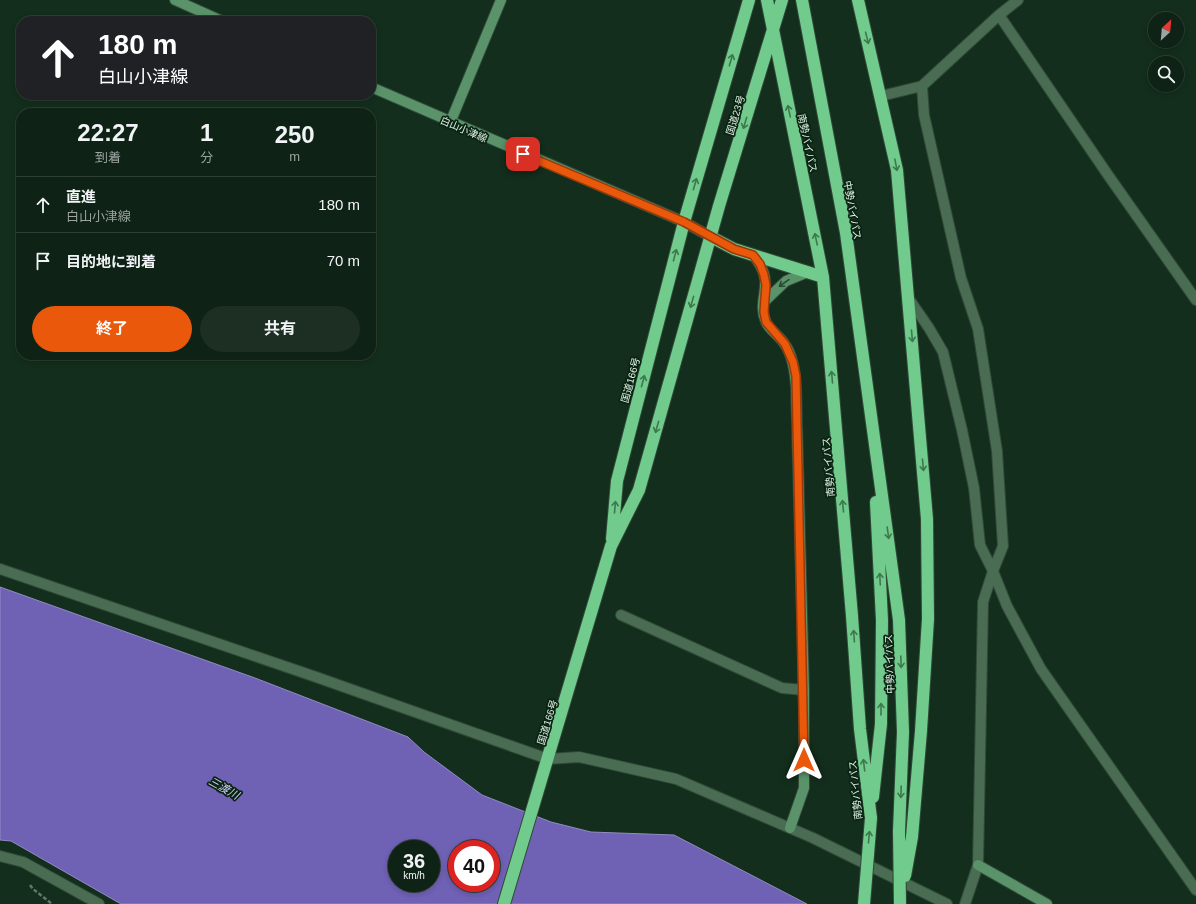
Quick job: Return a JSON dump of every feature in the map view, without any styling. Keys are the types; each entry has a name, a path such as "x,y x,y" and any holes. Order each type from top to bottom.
{"highway":[{"name":"国道23号","path":"684,222 749,0"},
{"name":"南勢バイパス","path":"767,0 823,277 852,616 860,729 871,818 864,904"},
{"name":"国道23号","path":"711,237 782,0"},
{"name":"中勢バイパス","path":"802,0 846,233 900,620 903,732 899,831 900,904"},
{"path":"858,0 897,170 927,527 928,618 921,732 912,838 900,904"},
{"name":"国道166号","path":"612,546 617,481 684,222"},
{"name":"国道166号","path":"504,904 612,546 639,490 711,237"},
{"path":"711,237 734,249 823,277"},
{"name":"中勢バイパス","path":"871,818 881,709 882,620 873,425"}],"street":[{"path":"175,0 211,16"},
{"path":"450,123 501,0"},
{"path":"881,96 922,86 999,15 1018,0"},
{"path":"999,15 1108,175 1196,300"},
{"path":"922,86 924,115 961,278 978,329 997,451 1003,546 983,602 978,865 965,904"},
{"name":"白山小津線","path":"376,90 684,222 711,237"},
{"path":"753,255 763,269 766,285 764,302 766,322 785,344 793,362 796,376 804,690 804,788 790,828"},
{"path":"764,302 786,281 808,272"},
{"path":"909,299 943,352 974,488 980,545 993,571 1007,606 1041,669 1196,890"},
{"path":"0,569 323,679 548,759 579,757 676,779 790,828 947,904"},
{"path":"621,615 782,688 804,690"},
{"path":"0,856 22,862 99,904"},
{"path":"978,865 1047,904"}],"water":[{"name":"三渡川","path":"0,587 255,678 408,737 424,752 482,795 551,822 591,832 674,835 807,904 121,904 11,841 0,840"}],"route":[{"path":"523,154 684,222 734,249 753,255 763,269 766,285 764,312 766,322 785,344 793,362 796,376 804,674 804,760"}]}
